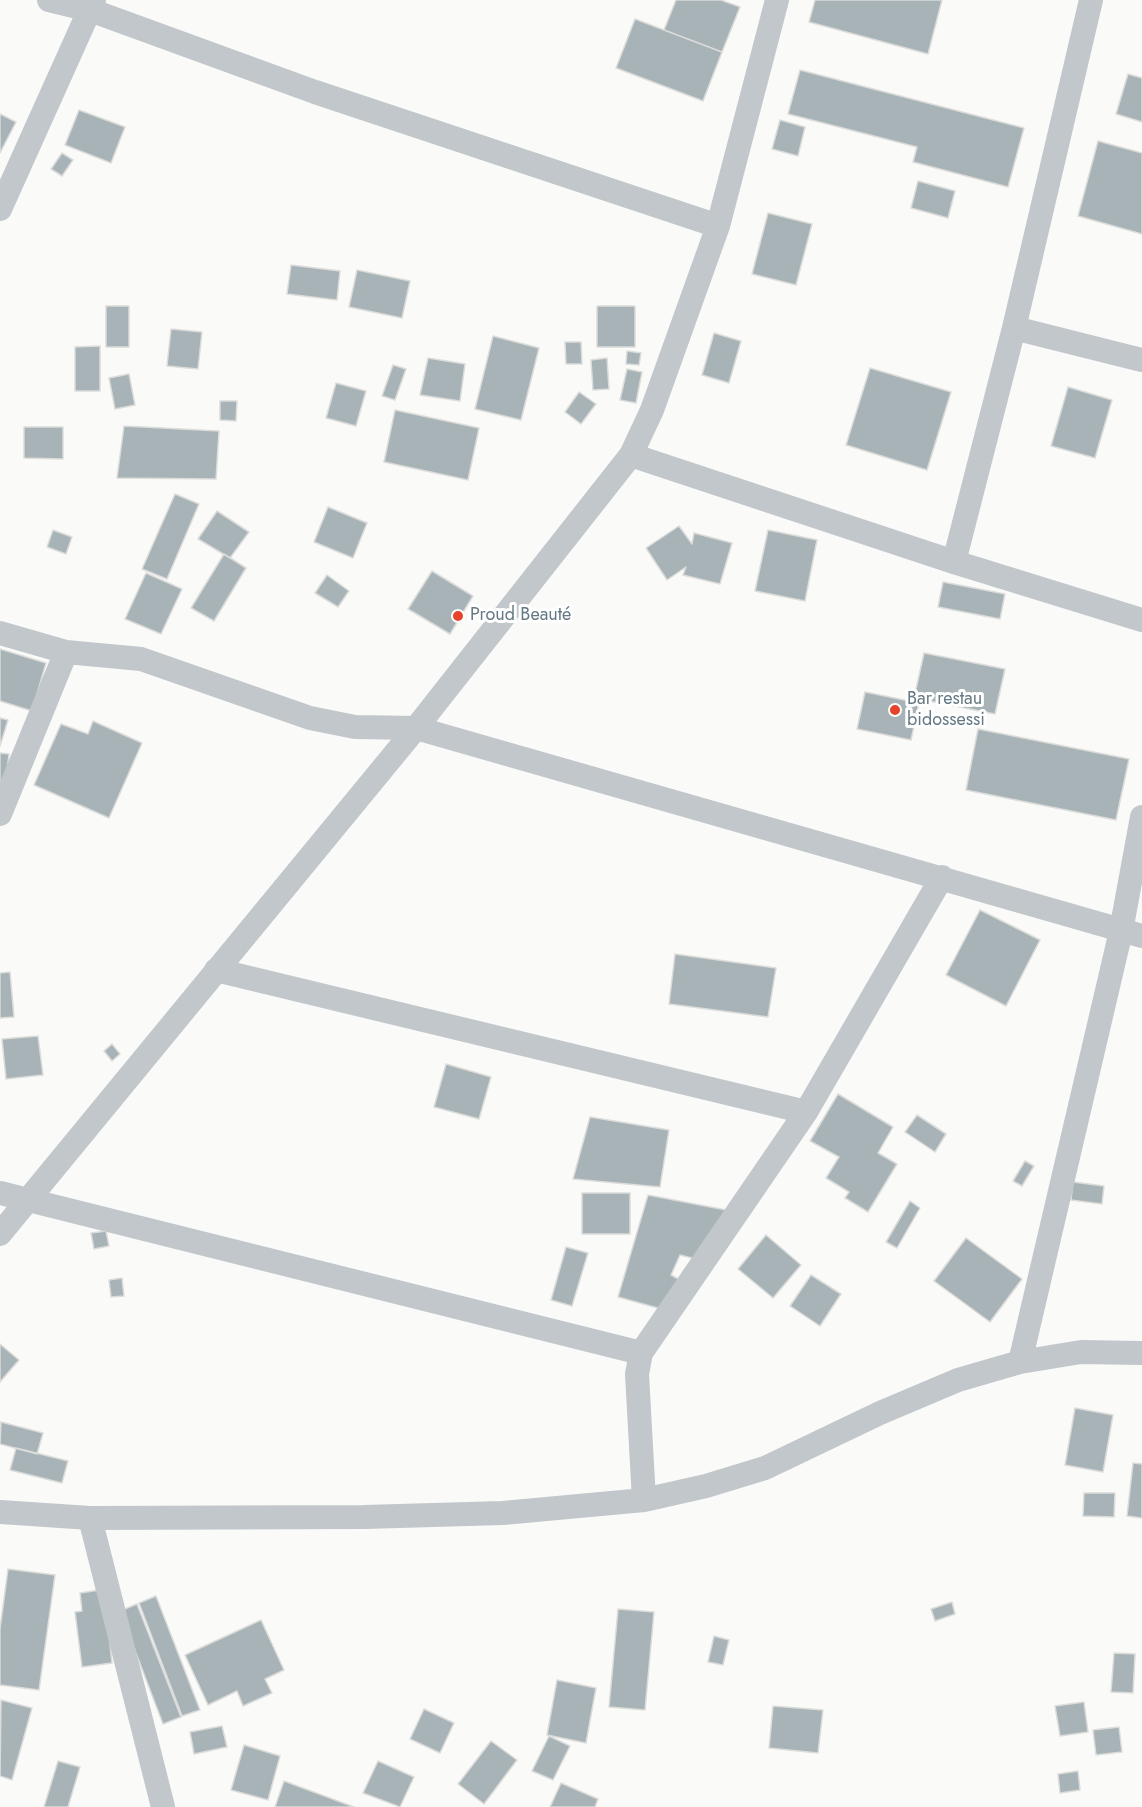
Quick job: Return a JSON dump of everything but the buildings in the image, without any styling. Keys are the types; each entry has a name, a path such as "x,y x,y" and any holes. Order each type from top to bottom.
{"street":[{"path":"49,0 92,5 315,92 718,226"},
{"path":"0,1234 416,728 631,455 652,410 718,226 777,0"},
{"path":"954,562 1014,328 1091,0"},
{"path":"0,209 92,5"},
{"path":"1014,328 1142,360"},
{"path":"631,455 954,562 1142,620"},
{"path":"0,633 66,652 141,659 309,718 355,727 416,728 942,877 1132,934"},
{"path":"0,814 66,652"},
{"path":"1020,1362 1132,934 1142,817"},
{"path":"644,1500 637,1374 641,1353 806,1112 942,877"},
{"path":"216,970 806,1112"},
{"path":"0,1193 641,1353"},
{"path":"0,1512 90,1518 212,1520 503,1513 644,1500 706,1486 765,1468 880,1413 958,1380 1020,1362 1081,1352 1142,1353"},
{"path":"90,1518 163,1807"}],"place":[{"name":"Proud Beauté","path":"458,616"},
{"name":"Bar restau bidossessi","path":"895,710"}]}
